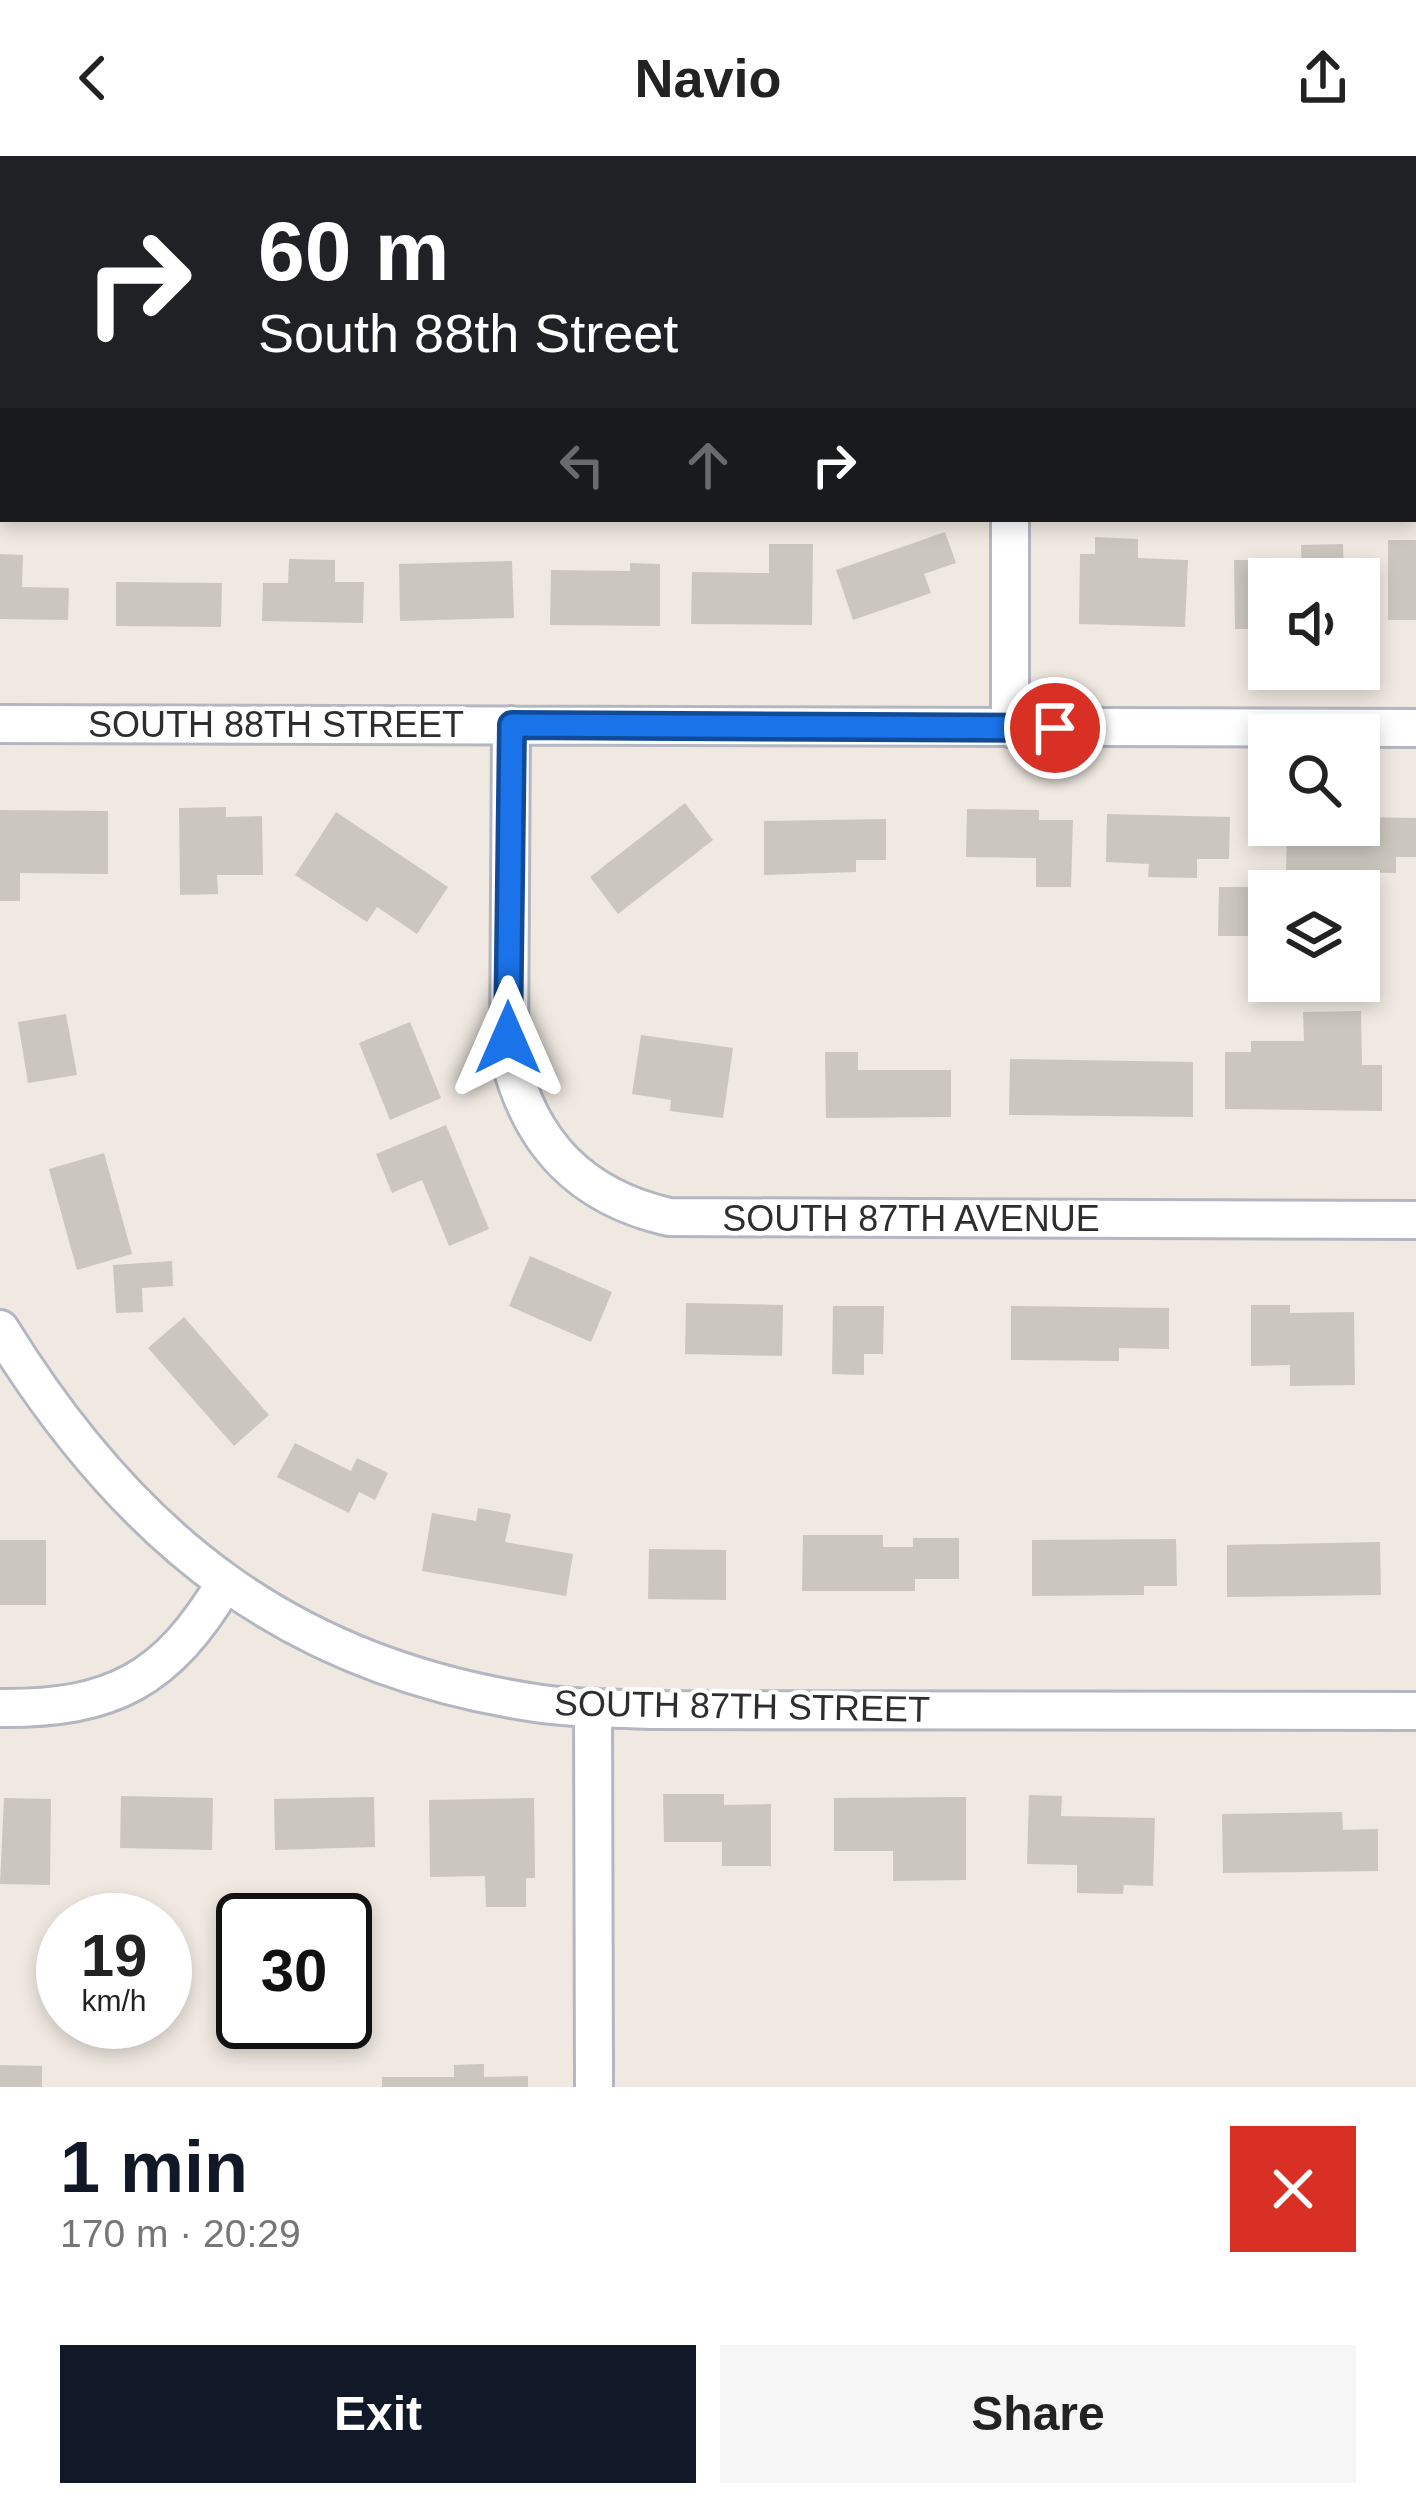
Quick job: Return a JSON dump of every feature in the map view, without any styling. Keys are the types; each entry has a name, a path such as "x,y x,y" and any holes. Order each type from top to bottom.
{"street":[{"path":"1010,522 1010,728"},
{"name":"SOUTH 88TH STREET","path":"0,724 1416,728"},
{"name":"SOUTH 87TH AVENUE","path":"512,725 508,1038 518,1095 553,1154 603,1195 669,1217 1416,1220"},
{"name":"SOUTH 87TH STREET","path":"0,1329 107,1479 142,1516 225,1583 304,1631 398,1671 545,1705 593,1707 1416,1711"},
{"path":"0,1708 78,1705 142,1679 179,1651 225,1583"},
{"path":"593,1707 595,2087"}],"building":[{"path":"945,532 956,563 924,574 931,593 853,620 836,570"},
{"path":"1095,537 1138,539 1138,558 1188,560 1185,627 1079,624 1080,554 1095,554"},
{"path":"1388,540 1416,540 1416,620 1388,620"},
{"path":"769,544 813,544 812,625 691,624 692,572 769,573"},
{"path":"1343,544 1343,558 1301,558 1301,545"},
{"path":"0,554 23,555 22,587 69,588 68,620 0,619"},
{"path":"289,559 335,560 335,582 364,582 363,623 262,621 263,583 288,583"},
{"path":"1234,560 1248,560 1248,629 1235,629"},
{"path":"512,561 514,618 400,621 399,564"},
{"path":"630,563 660,564 660,626 550,625 551,570 630,571"},
{"path":"116,582 222,583 221,627 116,626"},
{"path":"685,803 713,840 618,914 590,877"},
{"path":"226,807 226,817 262,816 263,875 217,875 218,894 180,895 179,808"},
{"path":"967,809 1039,810 1039,820 1073,820 1071,887 1036,887 1036,858 966,857"},
{"path":"0,810 108,811 108,874 20,873 20,901 0,901"},
{"path":"336,812 448,887 417,934 377,907 367,922 295,875"},
{"path":"1107,814 1230,817 1229,859 1197,859 1197,878 1148,877 1149,864 1106,862"},
{"path":"1380,817 1416,818 1416,857 1396,857 1396,873 1286,870 1287,846 1380,846"},
{"path":"886,819 886,860 856,860 856,872 764,875 764,821"},
{"path":"1219,887 1248,887 1248,936 1218,936"},
{"path":"1361,1011 1362,1065 1382,1065 1382,1111 1225,1109 1225,1052 1251,1052 1251,1041 1304,1041 1303,1012"},
{"path":"66,1014 77,1075 28,1083 18,1022"},
{"path":"410,1022 441,1098 390,1120 359,1043"},
{"path":"641,1035 733,1048 723,1118 670,1111 671,1100 632,1094"},
{"path":"825,1052 858,1052 858,1070 951,1070 951,1117 826,1118"},
{"path":"1010,1059 1193,1062 1193,1117 1009,1115"},
{"path":"446,1125 489,1229 449,1246 422,1180 392,1193 376,1154"},
{"path":"104,1153 132,1254 77,1270 49,1169"},
{"path":"530,1256 612,1292 591,1342 509,1306"},
{"path":"172,1261 173,1286 142,1288 143,1312 116,1313 113,1265"},
{"path":"686,1303 783,1305 782,1356 685,1354"},
{"path":"1251,1305 1290,1305 1290,1313 1354,1312 1355,1385 1290,1386 1290,1365 1251,1366"},
{"path":"833,1306 884,1306 883,1354 864,1354 864,1375 832,1374"},
{"path":"1011,1306 1169,1308 1169,1349 1119,1348 1119,1361 1011,1360"},
{"path":"184,1317 269,1415 234,1446 148,1348"},
{"path":"295,1443 351,1471 357,1458 388,1473 375,1500 359,1492 349,1513 277,1477"},
{"path":"478,1508 511,1514 505,1542 573,1554 566,1596 422,1571 432,1513 476,1521"},
{"path":"803,1535 883,1535 883,1547 913,1547 913,1538 959,1538 959,1579 915,1579 915,1591 802,1591"},
{"path":"1176,1539 1177,1586 1144,1586 1144,1595 1032,1596 1032,1540"},
{"path":"0,1540 46,1540 46,1605 0,1605"},
{"path":"1380,1542 1381,1595 1227,1597 1227,1545"},
{"path":"649,1549 726,1550 726,1600 648,1599"},
{"path":"663,1794 724,1794 724,1805 771,1804 771,1866 722,1866 722,1842 664,1842"},
{"path":"1029,1795 1062,1796 1061,1816 1155,1818 1153,1886 1124,1885 1123,1894 1077,1893 1077,1865 1027,1864"},
{"path":"121,1796 213,1798 212,1850 120,1848"},
{"path":"374,1797 375,1847 275,1850 274,1799"},
{"path":"966,1797 966,1880 893,1881 893,1851 834,1851 834,1798"},
{"path":"4,1798 51,1799 50,1885 0,1884"},
{"path":"534,1798 535,1878 526,1878 526,1907 486,1907 485,1876 430,1877 429,1800"},
{"path":"1342,1812 1343,1830 1378,1829 1378,1871 1223,1873 1222,1814"},
{"path":"484,2064 484,2077 528,2076 528,2087 382,2087 382,2077 454,2077 454,2065"},
{"path":"0,2065 42,2066 42,2087 0,2087"}],"route":[{"path":"508,1038 512,725 1055,728"}]}
